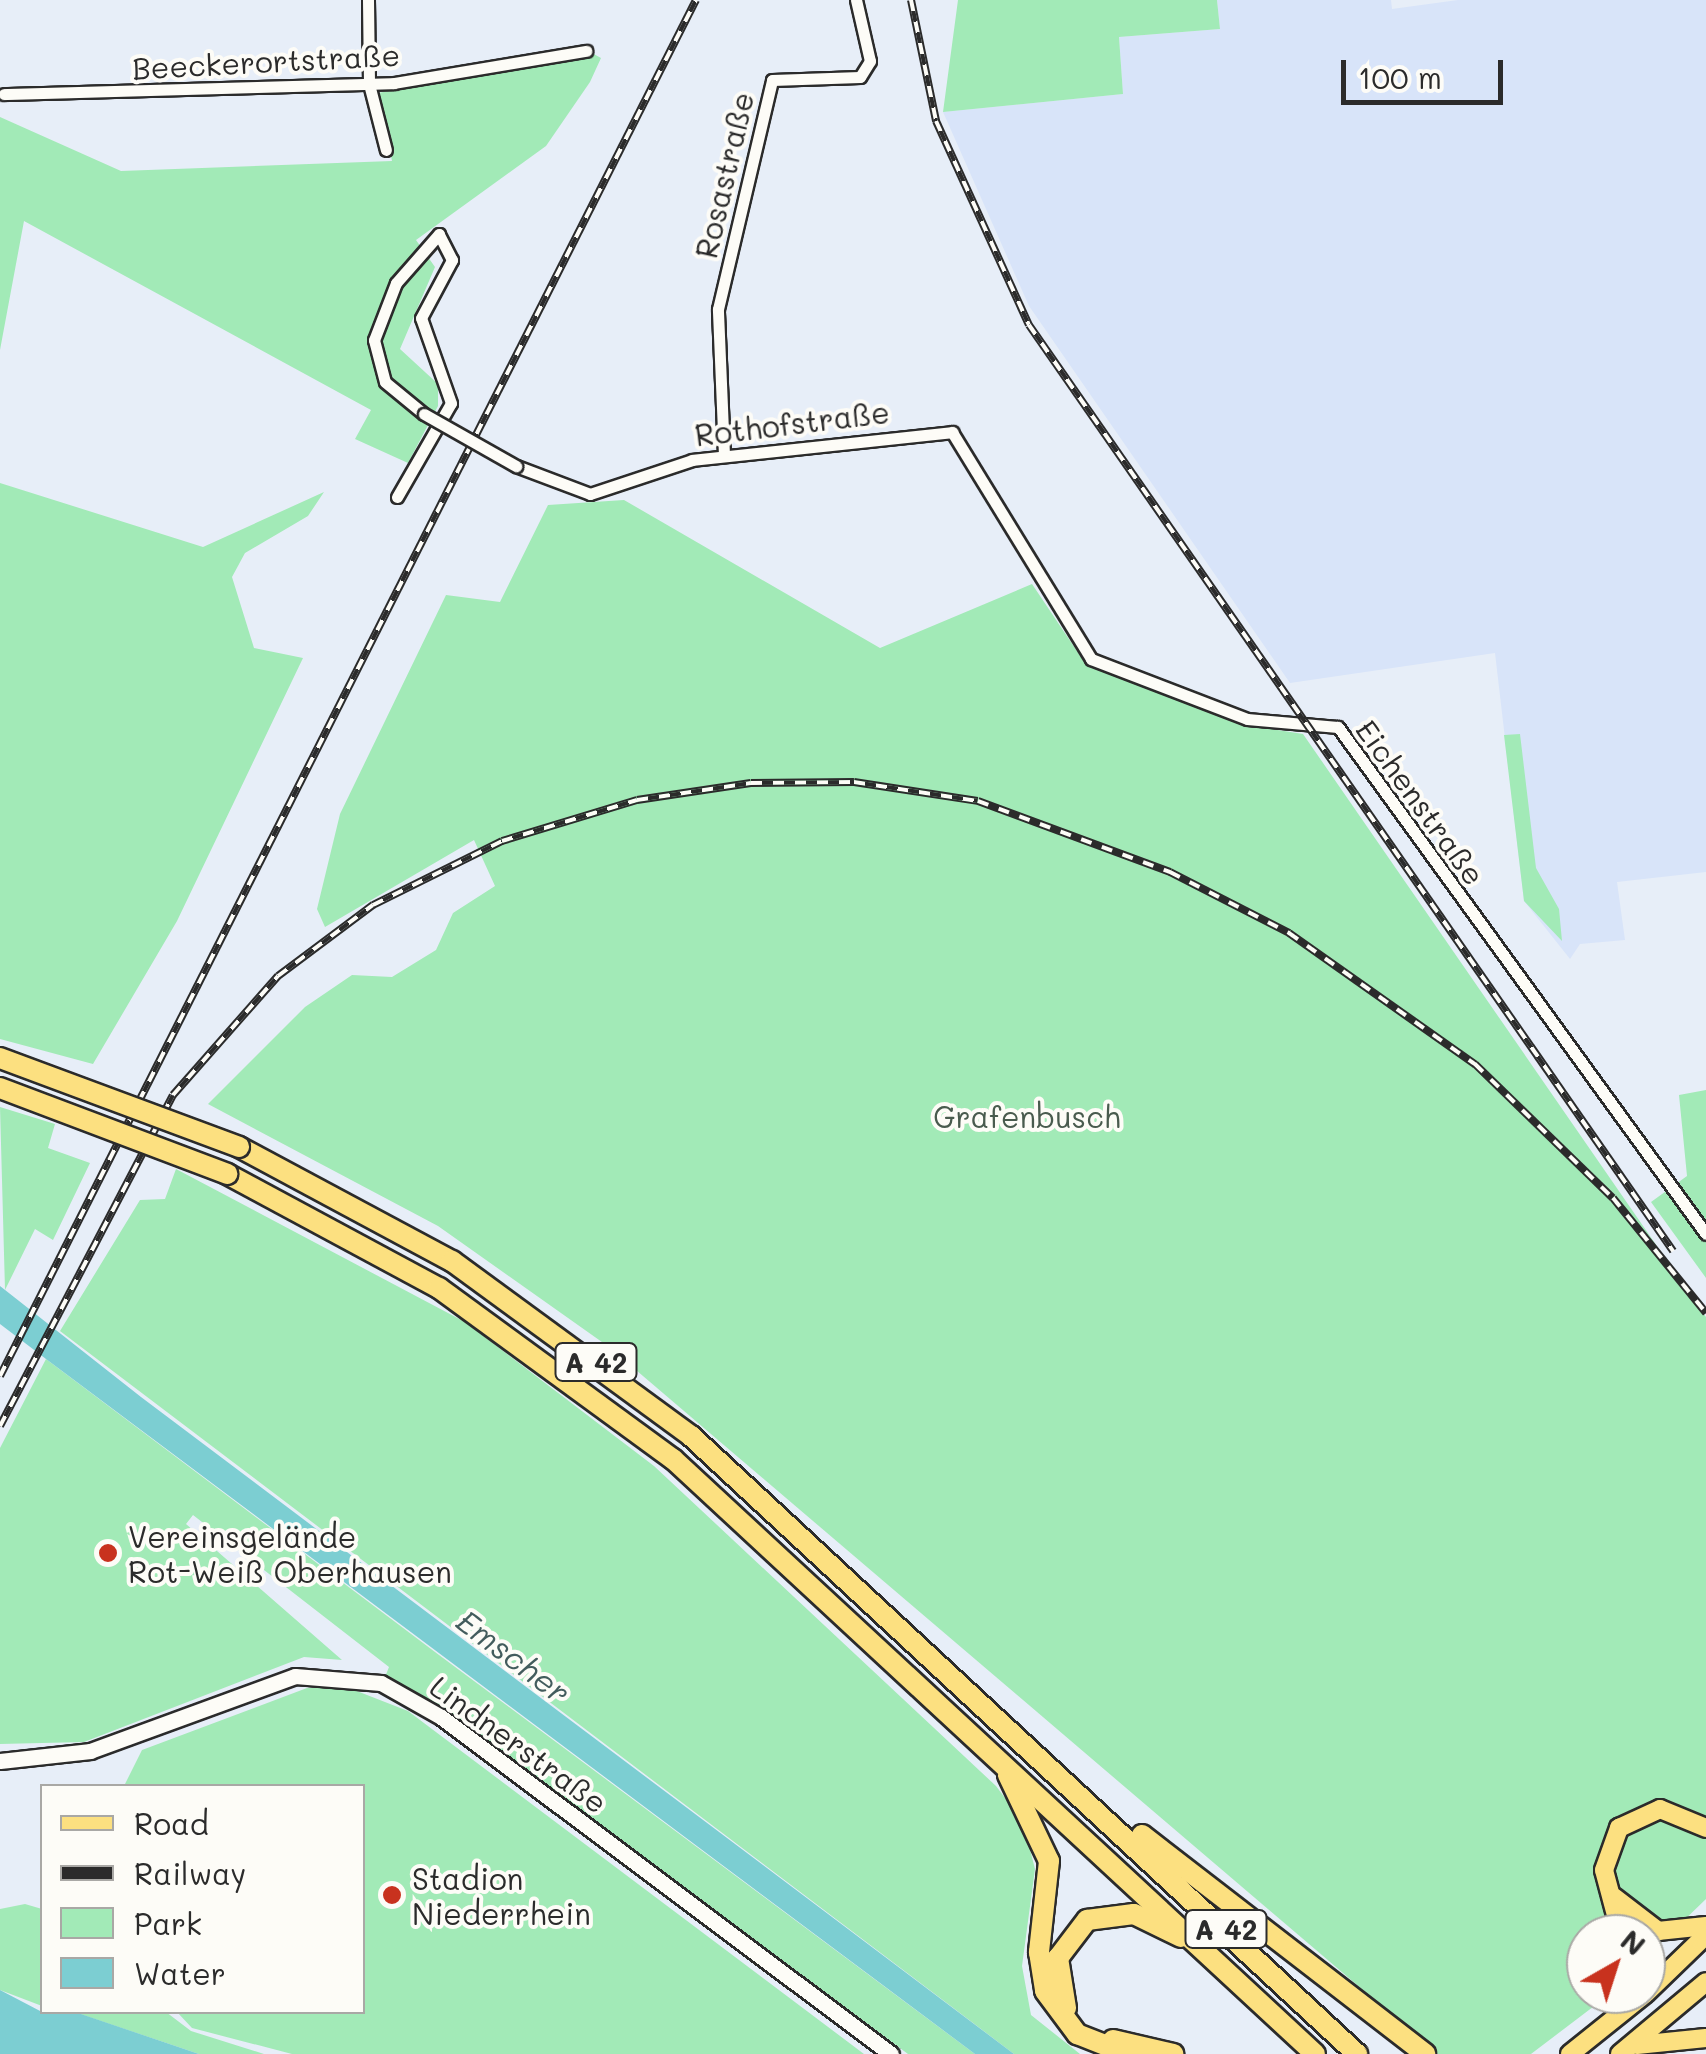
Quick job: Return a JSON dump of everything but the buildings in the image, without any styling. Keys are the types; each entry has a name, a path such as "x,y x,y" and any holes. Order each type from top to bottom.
{"highway":[{"name":"A 42","path":"0,1058 239,1147 452,1261 630,1388 795,1525 1358,2054"},
{"name":"A 42","path":"0,1088 228,1174 439,1288 596,1399 748,1523 1314,2054"},
{"path":"990,1748 1046,1846 1045,1991 1077,2034 1128,2054"},
{"path":"1094,1804 1422,2053"},
{"path":"1173,2054 1076,2020 1057,1987 1058,1958 1079,1926 1114,1912 1204,1950"}],"main road":[{"path":"1616,1914 1606,1852 1626,1822 1669,1810 1706,1828"},
{"path":"1610,1893 1647,1927 1706,1926"},
{"path":"1666,1974 1706,1934"},
{"path":"1626,2050 1706,1982"},
{"path":"1611,2022 1613,2014"},
{"path":"1570,2054 1621,2014"},
{"path":"1626,2050 1706,2038"}],"street":[{"path":"368,0 369,84 386,150"},
{"name":"Rosastraße","path":"724,456 718,309 772,80 860,77 870,61 856,0"},
{"name":"Beeckerortstraße","path":"4,94 369,84 586,51"},
{"name":"Rothofstraße","path":"397,498 451,403 421,318 452,260 439,234 396,282 374,340 384,382 424,414 516,466 590,494 724,456 952,432"},
{"name":"Eichenstraße","path":"952,432 1090,659 1248,719 1338,727 1706,1234"},
{"name":"Lindnerstraße","path":"0,1761 90,1751 294,1676 381,1684 440,1717 891,2054"}],"shaded area":[{"path":"1217,0 1391,0 1392,9 1458,0 1706,0 1706,872 1617,882 1625,940 1580,944 1570,959 1524,901 1495,653 1290,683 1029,306 943,112 1123,94 1119,37 1220,29"}],"green space":[{"path":"958,0 1217,0 1220,29 1119,37 1123,94 943,112"},
{"path":"590,52 601,58 590,82 546,146 416,240 435,267 400,349 438,384 438,406 408,463 355,439 371,410 24,221 0,350 0,117 121,171 392,161 378,93"},
{"path":"0,483 203,547 324,492 308,516 245,553 232,577 254,648 303,658 177,921 93,1064 0,1039"},
{"name":"Grafenbusch","path":"624,500 880,648 1032,584 1087,666 1247,725 1303,734 1706,1317 1706,1899 1666,1938 1666,1914 1566,1914 1566,2014 1584,2014 1531,2054 1438,2054 609,1347 438,1226 208,1104 305,1007 352,975 392,977 436,950 453,913 495,886 474,840 325,927 317,909 340,814 446,595 500,602 548,505"},
{"path":"1520,734 1536,868 1559,909 1562,941 1524,901 1504,735"},
{"path":"1706,1090 1706,1278 1651,1202 1687,1176 1679,1095"},
{"path":"0,1107 55,1124 48,1148 90,1163 53,1240 35,1229 5,1290"},
{"path":"176,1169 465,1322 654,1466 996,1786 1023,1822 1035,1869 1022,1966 1031,2015 1080,2054 1014,2054 60,1331 140,1200 165,1199"},
{"path":"46,1359 975,2054 908,2054 453,1716 385,1677 389,1667 193,1515 186,1524 342,1660 304,1657 84,1742 0,1744 0,1448"},
{"path":"344,1686 408,1711 864,2054 292,2054 192,2028 179,2014 365,2014 365,1784 125,1784 142,1750 307,1688"},
{"path":"25,1904 40,1908 40,2005 0,1990 0,1909"},
{"path":"80,2014 169,2014 191,2031 264,2054 199,2054"}],"water":[{"path":"0,1286 141,1397 1014,2054 975,2054 46,1359 0,1324"},
{"path":"0,1990 40,2014 81,2014 199,2054 0,2054"}],"railway":[{"path":"0,1376 696,0"},
{"path":"911,0 936,121 1029,325 1673,1251"},
{"path":"0,1426 173,1095 278,976 373,905 502,841 637,800 751,783 854,782 978,801 1170,872 1289,933 1475,1064 1613,1198 1706,1313"}],"place":[{"name":"Vereinsgelände Rot-Weiß Oberhausen","path":"108,1553"},
{"name":"Stadion Niederrhein","path":"392,1895"}],"water label":[{"name":"Emscher","path":"514,1656"}]}
